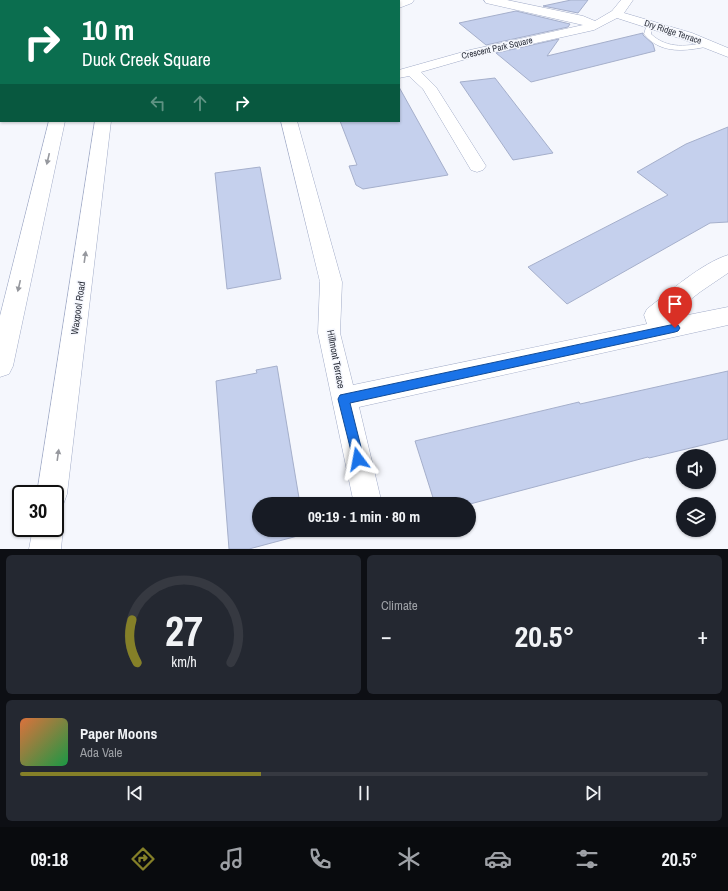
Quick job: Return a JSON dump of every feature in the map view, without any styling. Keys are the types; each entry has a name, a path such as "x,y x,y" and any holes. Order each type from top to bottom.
{"street":[{"path":"490,0 583,20 595,25"},
{"name":"Crescent Park Square","path":"405,72 470,54 595,25 608,20 616,14 627,0"},
{"name":"Dry Ridge Terrace","path":"616,14 710,44 728,53"},
{"path":"405,72 429,87 477,166"},
{"path":"0,366 57,122"},
{"name":"Waxpool Road","path":"53,485 104,122"},
{"name":"Hillmont Terrace","path":"289,122 331,282 329,332 366,497"},
{"path":"661,331 655,314 692,286 728,263"},
{"path":"344,399 728,316"},
{"path":"45,549 47,537"}],"building":[{"path":"571,0 588,0 578,13 543,6"},
{"path":"516,11 570,24 568,27 486,45 459,23"},
{"path":"643,33 643,35 653,44 655,51 531,82 496,53 559,39 547,56"},
{"path":"495,78 553,153 513,160 460,82"},
{"path":"400,89 448,175 363,189 356,185 349,166 357,165 340,122 400,122"},
{"path":"728,127 728,222 710,223 567,304 528,267 668,195 637,172 686,144"},
{"path":"260,167 281,279 227,289 215,173"},
{"path":"277,366 299,497 252,497 252,537 294,537 249,549 229,549 216,381 257,373 256,370"},
{"path":"728,371 728,439 686,449 676,449 676,452 648,457 476,502 476,497 433,497 415,441 579,402 580,404"}],"route":[{"path":"358,459 344,399 675,328"}]}
